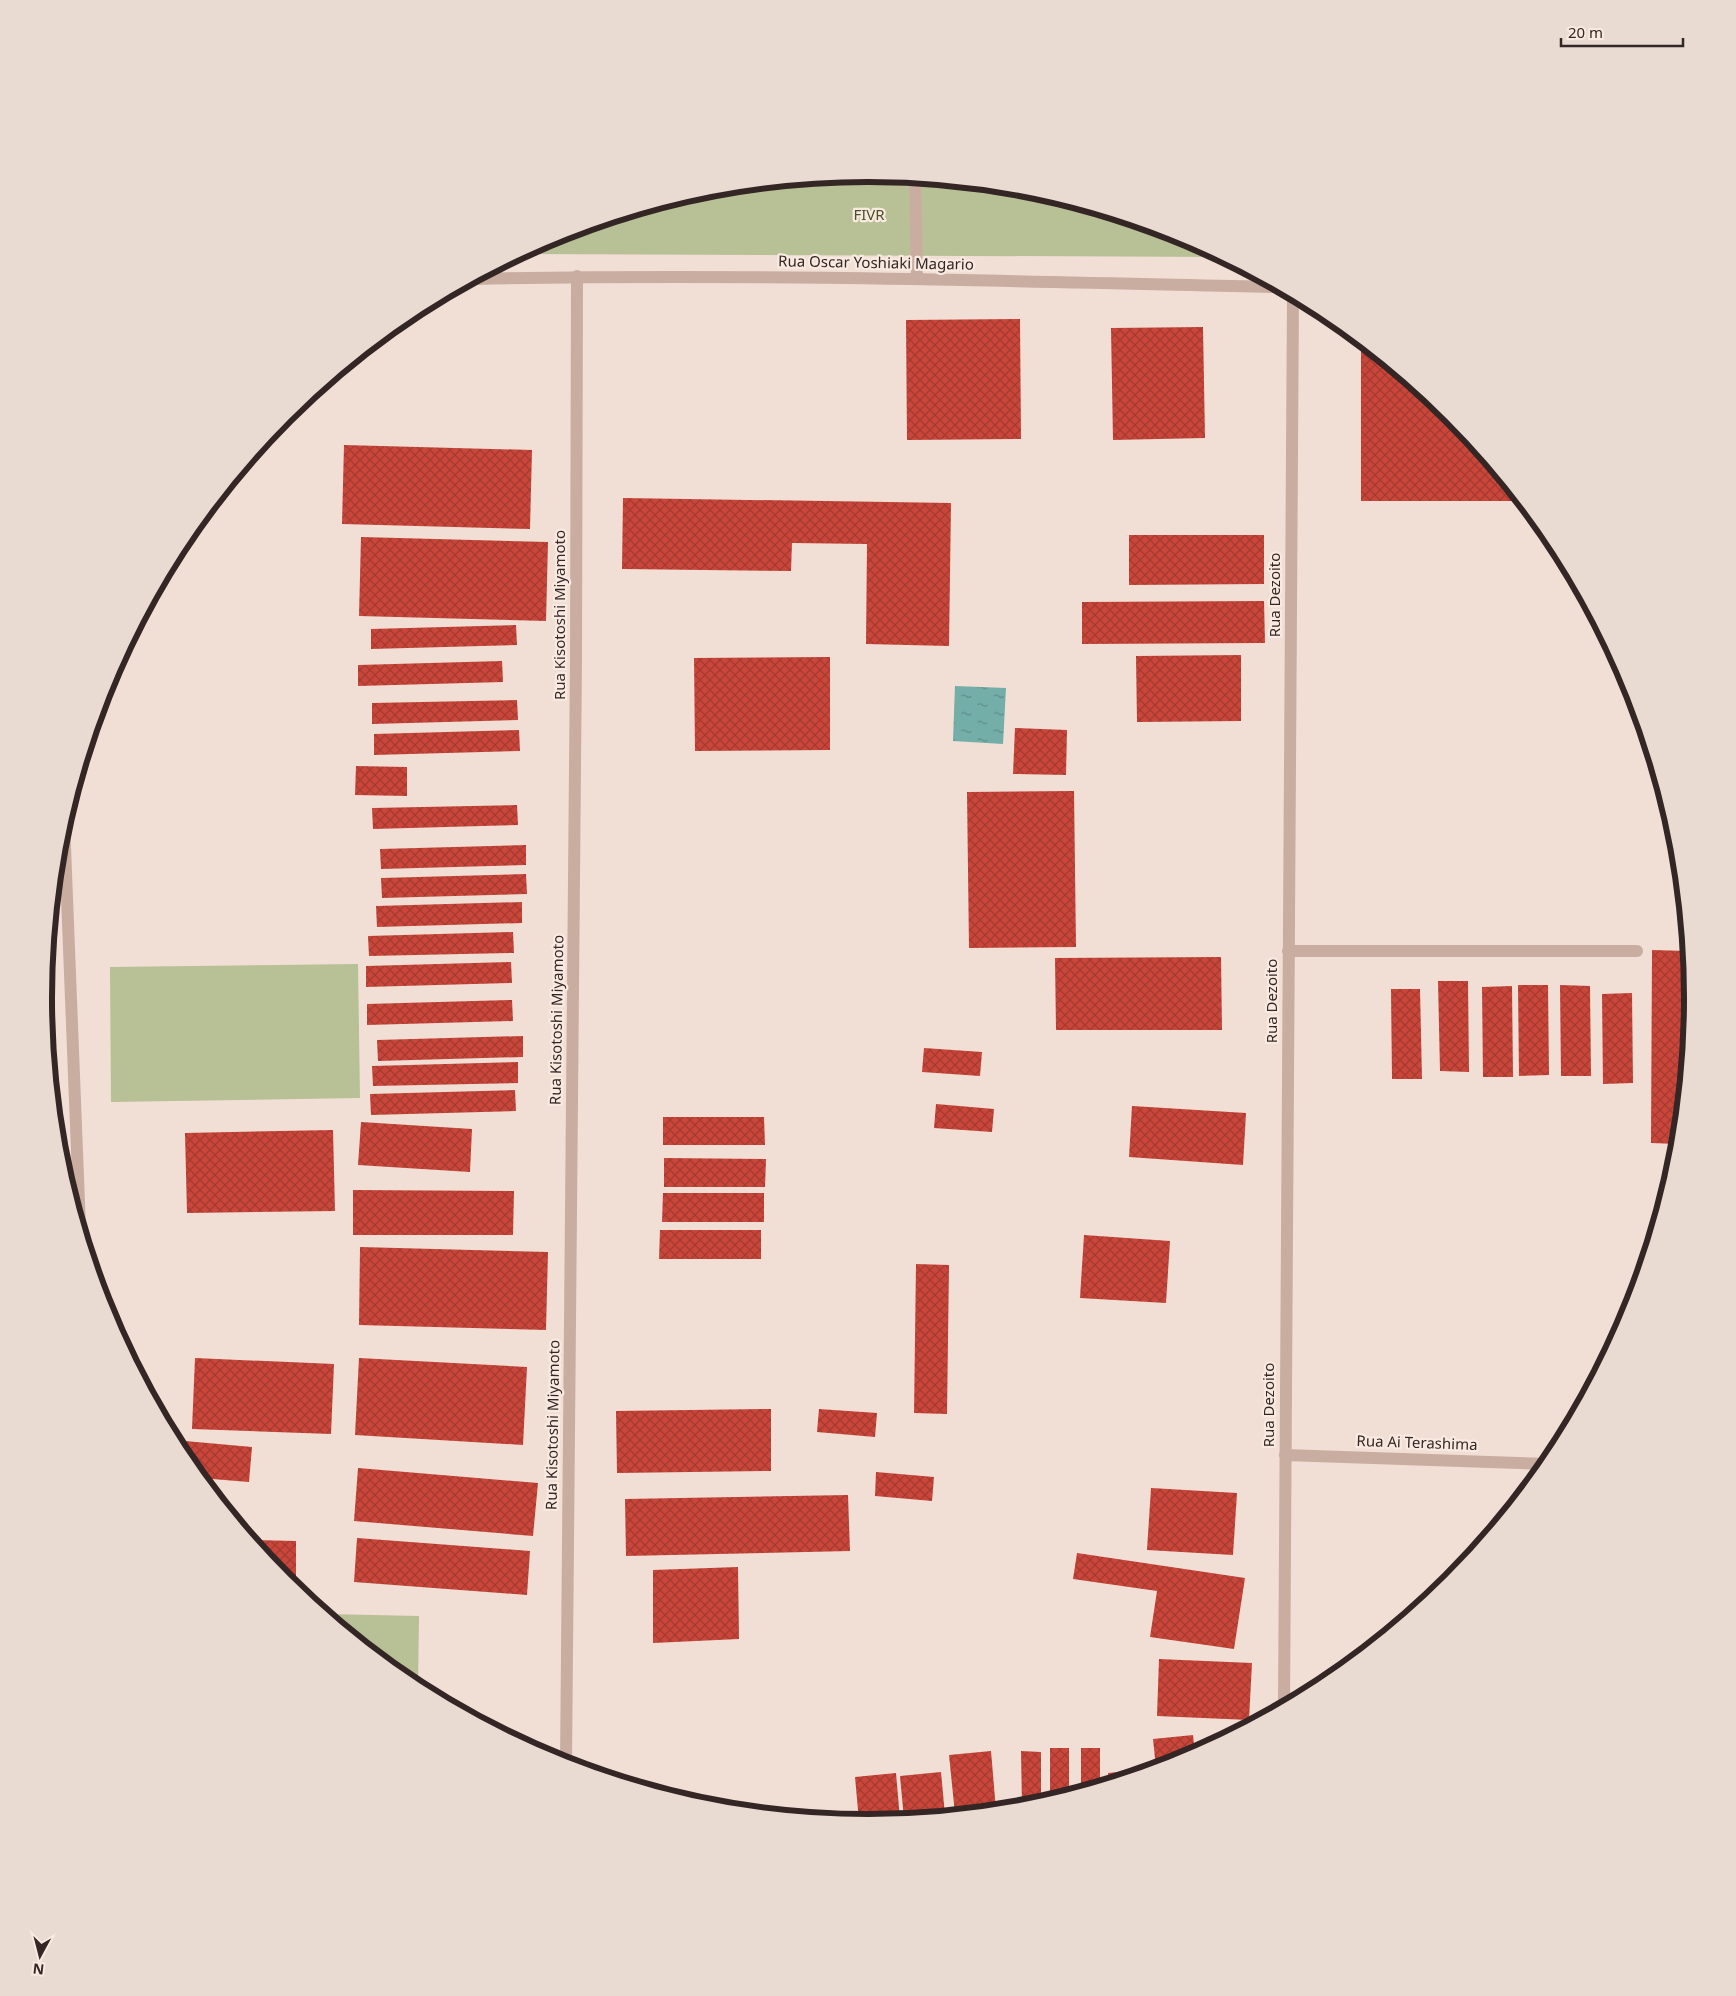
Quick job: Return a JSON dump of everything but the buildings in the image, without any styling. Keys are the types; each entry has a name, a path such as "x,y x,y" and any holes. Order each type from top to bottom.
{"street":[{"path":"915,184 918,278"},
{"name":"Rua Oscar Yoshiaki Magario","path":"485,279 576,276 918,278 1266,287"},
{"name":"Rua Kisotoshi Miyamoto","path":"566,1755 576,668 576,276"},
{"name":"Rua Dezoito","path":"1284,1699 1293,303"},
{"path":"65,855 79,1205"},
{"path":"1288,951 1637,951"},
{"name":"Rua Ai Terashima","path":"1286,1455 1537,1464"}],"green space":[{"name":"FIVR","path":"868,182 974,189 1027,198 1079,210 1130,226 1207,257 536,254 606,226 657,210 709,198 762,189"},
{"path":"358,964 360,1098 111,1102 110,967"},
{"path":"334,1614 419,1616 418,1678 372,1645"}],"water":[{"path":"955,686 1006,688 1003,744 953,741"}]}
